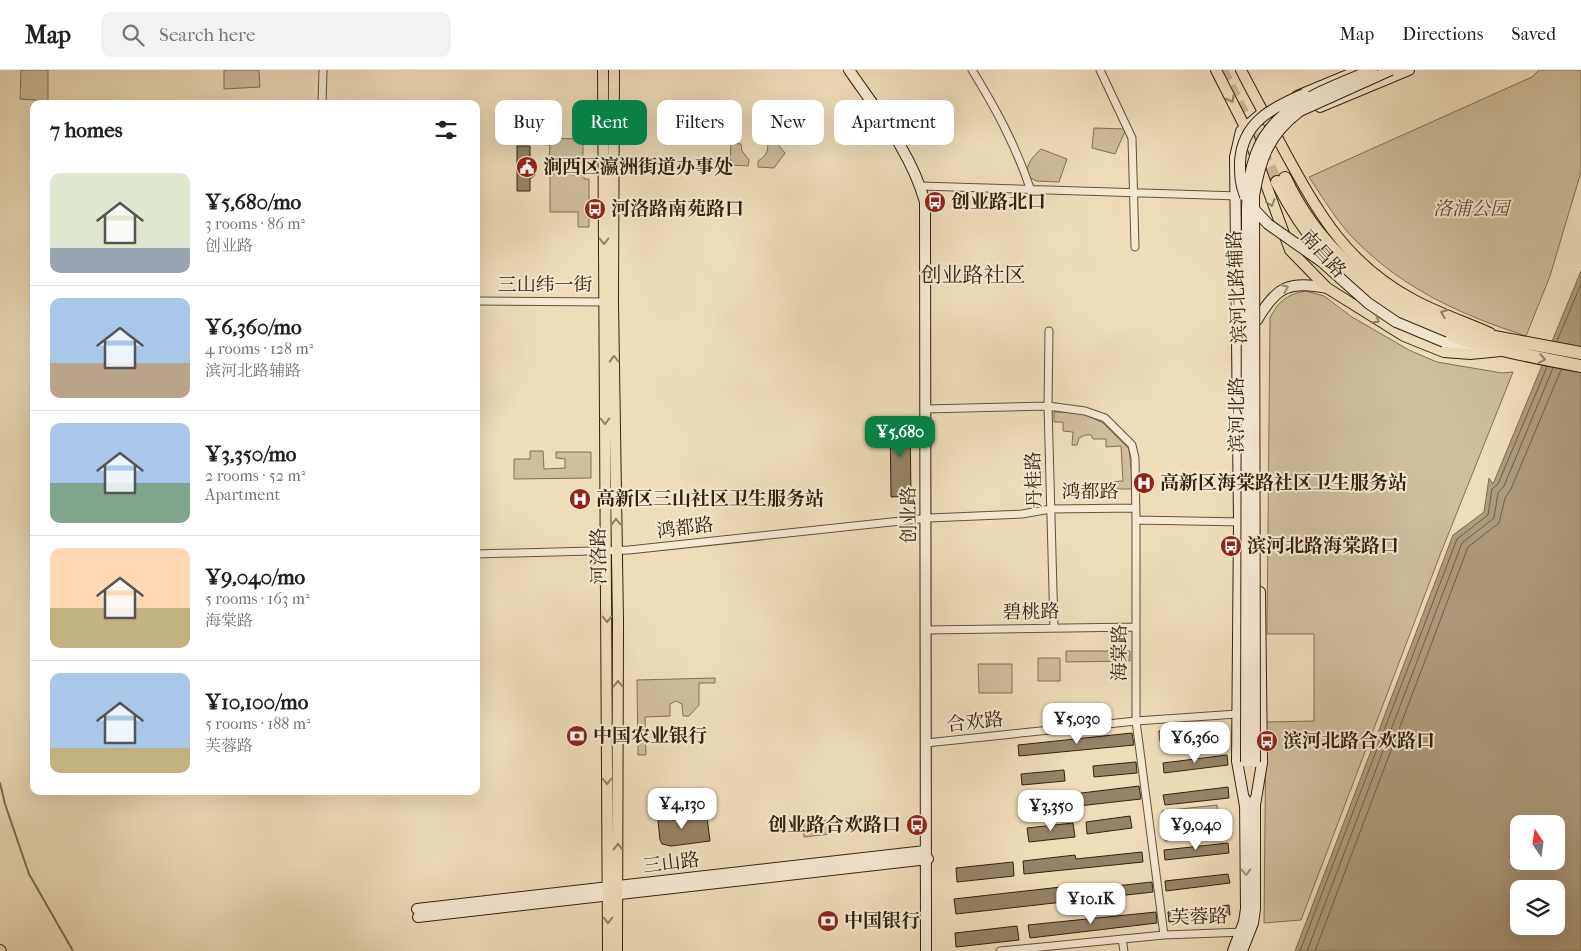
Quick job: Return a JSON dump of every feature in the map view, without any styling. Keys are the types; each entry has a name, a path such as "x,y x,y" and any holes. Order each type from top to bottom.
{"highway":[{"path":"1281,180 1294,215 1314,243 1364,292 1386,307 1456,338 1581,353"},
{"path":"1504,345 1581,366"}],"main road":[{"name":"河洛路","path":"603,70 609,302 613,892 618,951"},
{"name":"河洛路","path":"609,302 614,70"},
{"name":"创业路","path":"849,70 904,151 922,186"},
{"name":"创业路","path":"854,70 907,149 928,202 928,951"},
{"name":"南昌路","path":"1216,70 1245,127 1275,215 1290,250 1326,288 1404,336 1444,352 1470,354 1504,345"},
{"name":"南昌路","path":"1241,70 1313,203 1331,230 1352,254 1369,269 1412,299 1504,345"},
{"name":"滨河北路辅路","path":"1250,806 1237,761 1239,522 1235,157 1238,139 1245,127 1263,112 1361,70"},
{"path":"1361,70 1273,108 1260,117 1245,137 1243,144 1240,184 1247,201 1268,224 1322,262 1368,303 1396,322 1444,342 1464,348 1504,345"},
{"name":"滨河北路","path":"1233,951 1245,932 1255,909 1250,806 1247,210 1250,169 1256,148 1278,120 1302,103 1372,70"},
{"name":"滨河北路","path":"1250,762 1254,196 1259,168 1269,144 1278,132 1300,111 1391,70"},
{"name":"滨河北路辅路","path":"1250,806 1262,763 1257,320 1250,196 1256,156 1273,131 1317,108 1409,70"},
{"path":"1257,320 1275,293 1290,285 1301,284 1326,288"},
{"name":"三山路","path":"418,913 927,855"},
{"name":"河洛路","path":"608,951 613,892"},
{"name":"滨河北路","path":"1242,951 1245,932"}],"street":[{"path":"322,100 323,70"},
{"path":"972,70 1000,116 1016,149 1030,188"},
{"path":"1100,70 1132,138 1135,247"},
{"path":"922,186 1250,196"},
{"name":"三山纬一街","path":"480,301 609,302"},
{"name":"丹桂路","path":"1049,331 1048,406 1054,628"},
{"name":"海棠路","path":"928,408 1048,406 1085,411 1105,418 1132,445 1135,458 1136,508 1136,721 1164,935"},
{"name":"鸿都路","path":"480,554 612,551 928,518 1022,514 1051,508 1136,508"},
{"path":"1136,520 1258,523"},
{"name":"碧桃路","path":"928,630 1136,627"},
{"name":"合欢路","path":"927,743 1136,721 1237,714"},
{"name":"芙蓉路","path":"1000,951 1164,935 1245,932"},
{"path":"1122,939 1124,951"}],"green space":[{"path":"21,70 48,70 48,100 20,99"},
{"path":"224,70 259,70 260,87 224,89"},
{"name":"洛浦公园","path":"1539,70 1581,70 1581,172 1550,276 1526,336 1457,310 1394,274 1349,234 1309,177 1532,77"},
{"path":"1094,128 1126,129 1115,154 1092,148"},
{"path":"562,139 572,139 572,145 583,145 583,161 549,161 550,145 562,145"},
{"path":"731,145 741,145 742,151 749,160 748,166 730,165"},
{"path":"778,145 785,153 774,168 758,167 758,161 766,154 768,146"},
{"path":"1041,149 1067,159 1059,182 1036,181 1028,176 1029,164"},
{"path":"550,174 584,175 584,179 589,179 589,227 578,227 578,212 550,212"},
{"path":"1306,291 1324,296 1352,317 1409,350 1437,362 1502,373 1513,372 1440,555 1301,920 1264,923 1266,722 1314,721 1314,634 1267,634 1270,318 1276,307 1284,299"},
{"path":"1054,412 1082,413 1103,423 1129,449 1133,489 1107,489 1107,482 1123,481 1121,446 1106,447 1106,439 1093,439 1091,435 1079,438 1077,445 1072,445 1073,432 1063,431 1063,422 1054,422"},
{"path":"530,451 543,451 544,469 565,468 565,459 556,458 556,452 591,452 591,478 514,479 514,459 530,459"},
{"path":"1066,651 1130,651 1130,661 1066,662"},
{"path":"1038,658 1060,658 1060,681 1038,681"},
{"path":"978,664 1012,664 1012,693 979,693"},
{"path":"715,678 715,683 699,683 699,705 689,716 683,716 682,704 676,701 670,704 670,716 645,717 646,755 638,755 637,680"},
{"path":"1217,805 1220,835 1214,835 1209,825 1208,815 1211,815 1211,811 1198,812 1198,817 1189,818 1188,813 1176,814 1177,821 1170,822 1169,816 1162,817 1162,811"},
{"path":"828,820 830,834 804,837 803,824"},
{"path":"1198,825 1199,830 1208,829 1212,835 1165,841 1164,830 1170,830 1170,827 1177,827 1178,832 1189,831 1189,826"}],"water":[{"path":"1581,271 1581,951 1295,951 1453,535 1484,512 1489,478 1493,484"}],"building":[{"name":"涧西区瀛洲街道办事处","path":"517,146 530,146 530,158 537,165 535,175 530,179 530,191 517,191"},
{"path":"890,420 910,420 911,496 891,497"},
{"path":"1224,724 1225,735 1160,742 1159,731"},
{"path":"1132,733 1134,745 1019,756 1018,745"},
{"path":"1227,755 1228,765 1164,773 1163,763"},
{"path":"1136,762 1137,773 1094,777 1093,766"},
{"path":"1064,770 1065,781 1022,785 1021,774"},
{"path":"1139,786 1141,799 1025,812 1024,800"},
{"path":"1228,787 1229,798 1165,805 1163,795"},
{"path":"675,810 676,821 707,817 710,841 671,846 662,844 657,812"},
{"path":"1130,816 1132,828 1087,834 1086,822"},
{"path":"1073,823 1075,837 1029,842 1027,828"},
{"path":"1228,843 1229,853 1165,860 1164,850"},
{"path":"1142,852 1143,862 1024,874 1023,861 1075,855 1076,859"},
{"path":"1013,862 1014,876 957,882 956,868"},
{"path":"1228,874 1230,883 1166,891 1165,881"},
{"path":"1152,882 1153,892 956,914 954,899 1079,885 1079,890"},
{"path":"1229,905 1230,915 1169,922 1168,912"},
{"path":"1156,912 1157,923 1030,938 1028,925"},
{"path":"1017,926 1019,940 956,947 955,933"}],"waterway":[{"path":"0,783 5,804 29,874 73,951"}],"tunnel":[{"path":"1222,70 1277,182"}],"place":[{"name":"涧西区瀛洲街道办事处","path":"527,167"},
{"name":"创业路北口","path":"935,202"},
{"name":"河洛路南苑路口","path":"595,209"},
{"name":"高新区海棠路社区卫生服务站","path":"1144,483"},
{"name":"高新区三山社区卫生服务站","path":"580,499"},
{"name":"滨河北路海棠路口","path":"1231,546"},
{"name":"中国农业银行","path":"577,736"},
{"name":"滨河北路合欢路口","path":"1267,741"},
{"name":"创业路合欢路口","path":"917,825"},
{"name":"中国银行","path":"828,921"}],"district":[{"name":"创业路社区","path":"973,275"}]}
